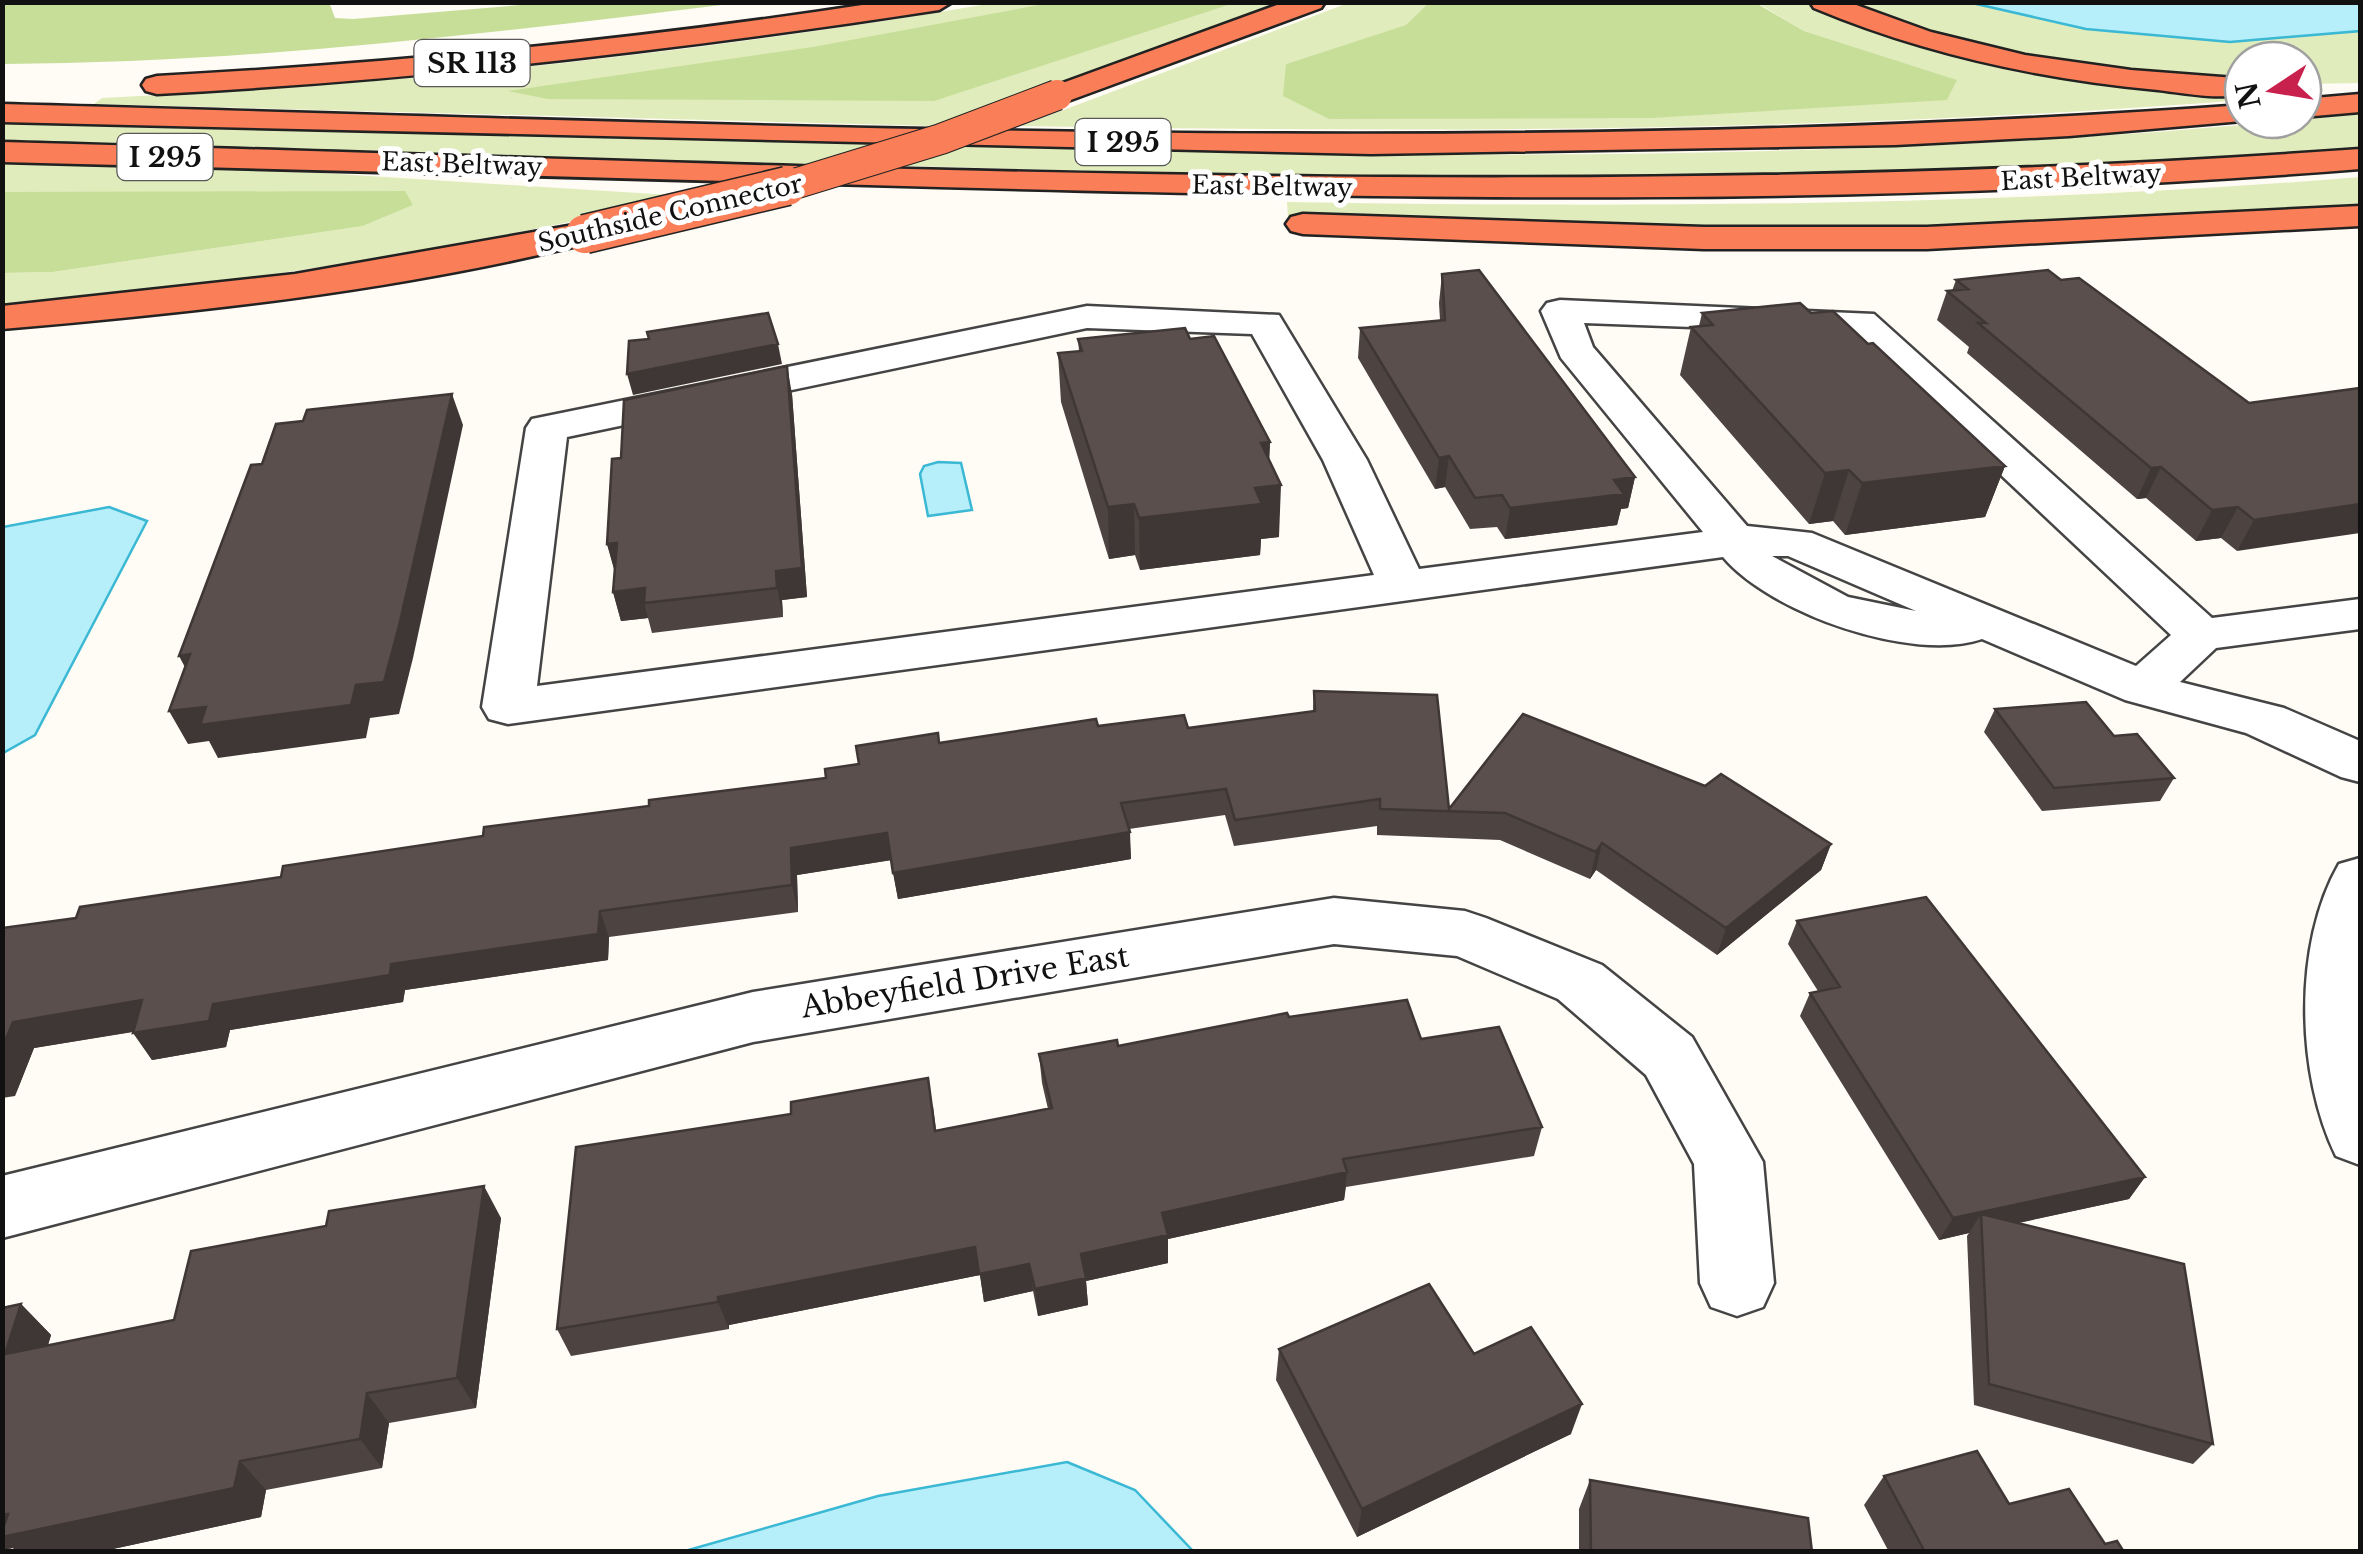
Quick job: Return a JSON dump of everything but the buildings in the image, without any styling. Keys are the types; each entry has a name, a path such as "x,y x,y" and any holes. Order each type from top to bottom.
{"highway":[{"name":"SR 113","path":"2,92 375,72 558,55 939,2"},
{"name":"Southside Connector","path":"2,318 284,288 459,260 711,207 872,162 1312,2"},
{"path":"1823,2 1945,43 2041,64 2223,87"},
{"path":"2323,90 2360,89"},
{"path":"2323,106 2360,103"},
{"name":"East Beltway","path":"2,114 1382,145 1810,140 2223,115"},
{"name":"East Beltway","path":"2,152 1393,189 1596,190 2003,182 2360,159"},
{"path":"327,160 644,187 1164,216"},
{"path":"1279,222 1607,236 1928,238 2360,216"}],"street":[{"path":"2201,635 1860,322 1560,311 1575,350 1756,566 1789,590 1841,614 1911,627 2004,630 2143,688 2188,703 2250,715 2316,740 2360,764"},
{"path":"1403,586 1346,460 1265,323 1087,317 547,428 508,706 1228,610 1734,541"},
{"path":"2143,688 2201,635 2360,614"},
{"path":"2360,879 2342,934 2337,1043 2360,1136"},
{"name":"Abbeyfield Drive East","path":"2,1207 754,1017 1334,921 1465,934 1580,982 1669,1056 1728,1162 1737,1283"}],"green space":[{"path":"329,2 335,18 353,19 557,2 738,3 279,52 3,64 3,3"},
{"path":"1055,2 1234,3 934,101 548,99 508,91 813,47"},
{"path":"1351,2 1430,3 1407,25 1286,64 1956,80 1804,31 1756,2 1806,3 1854,22 2178,91 2223,94 2223,101 2090,111 1785,124 1480,129 1021,126"},
{"path":"1430,2 1756,3 1804,31 1957,80 1947,100 1651,118 1329,119 1283,96 1286,64 1406,25"},
{"path":"994,3 1285,3 933,126 94,104 102,98 326,85 661,52"},
{"path":"1839,3 1972,3 2086,29 2223,41 2223,81 2158,77 1942,38"},
{"path":"2360,31 2360,83 2323,84 2323,40 2254,40"},
{"path":"2360,114 2360,152 2007,175 1387,179 905,166 963,146 1312,154 1662,153 2012,141 2223,127 2223,140 2323,140 2323,117"},
{"path":"3,122 881,143 801,167 3,144"},
{"path":"3,161 306,172 686,196 516,233 346,263 3,308 3,273 53,272 363,226 413,205 3,192"},
{"path":"2360,177 2360,210 2038,229 1487,226 1288,217 1287,202 1824,203 2092,194"},
{"path":"405,191 413,205 363,226 53,272 3,273 3,192"}],"water":[{"path":"1972,3 2360,3 2360,31 2223,41 2086,29"},
{"path":"961,463 972,510 928,516 920,474 924,466"},
{"path":"109,507 147,521 35,735 3,753 3,527"},
{"path":"1067,1462 1135,1490 1193,1551 685,1551 878,1496"}]}
